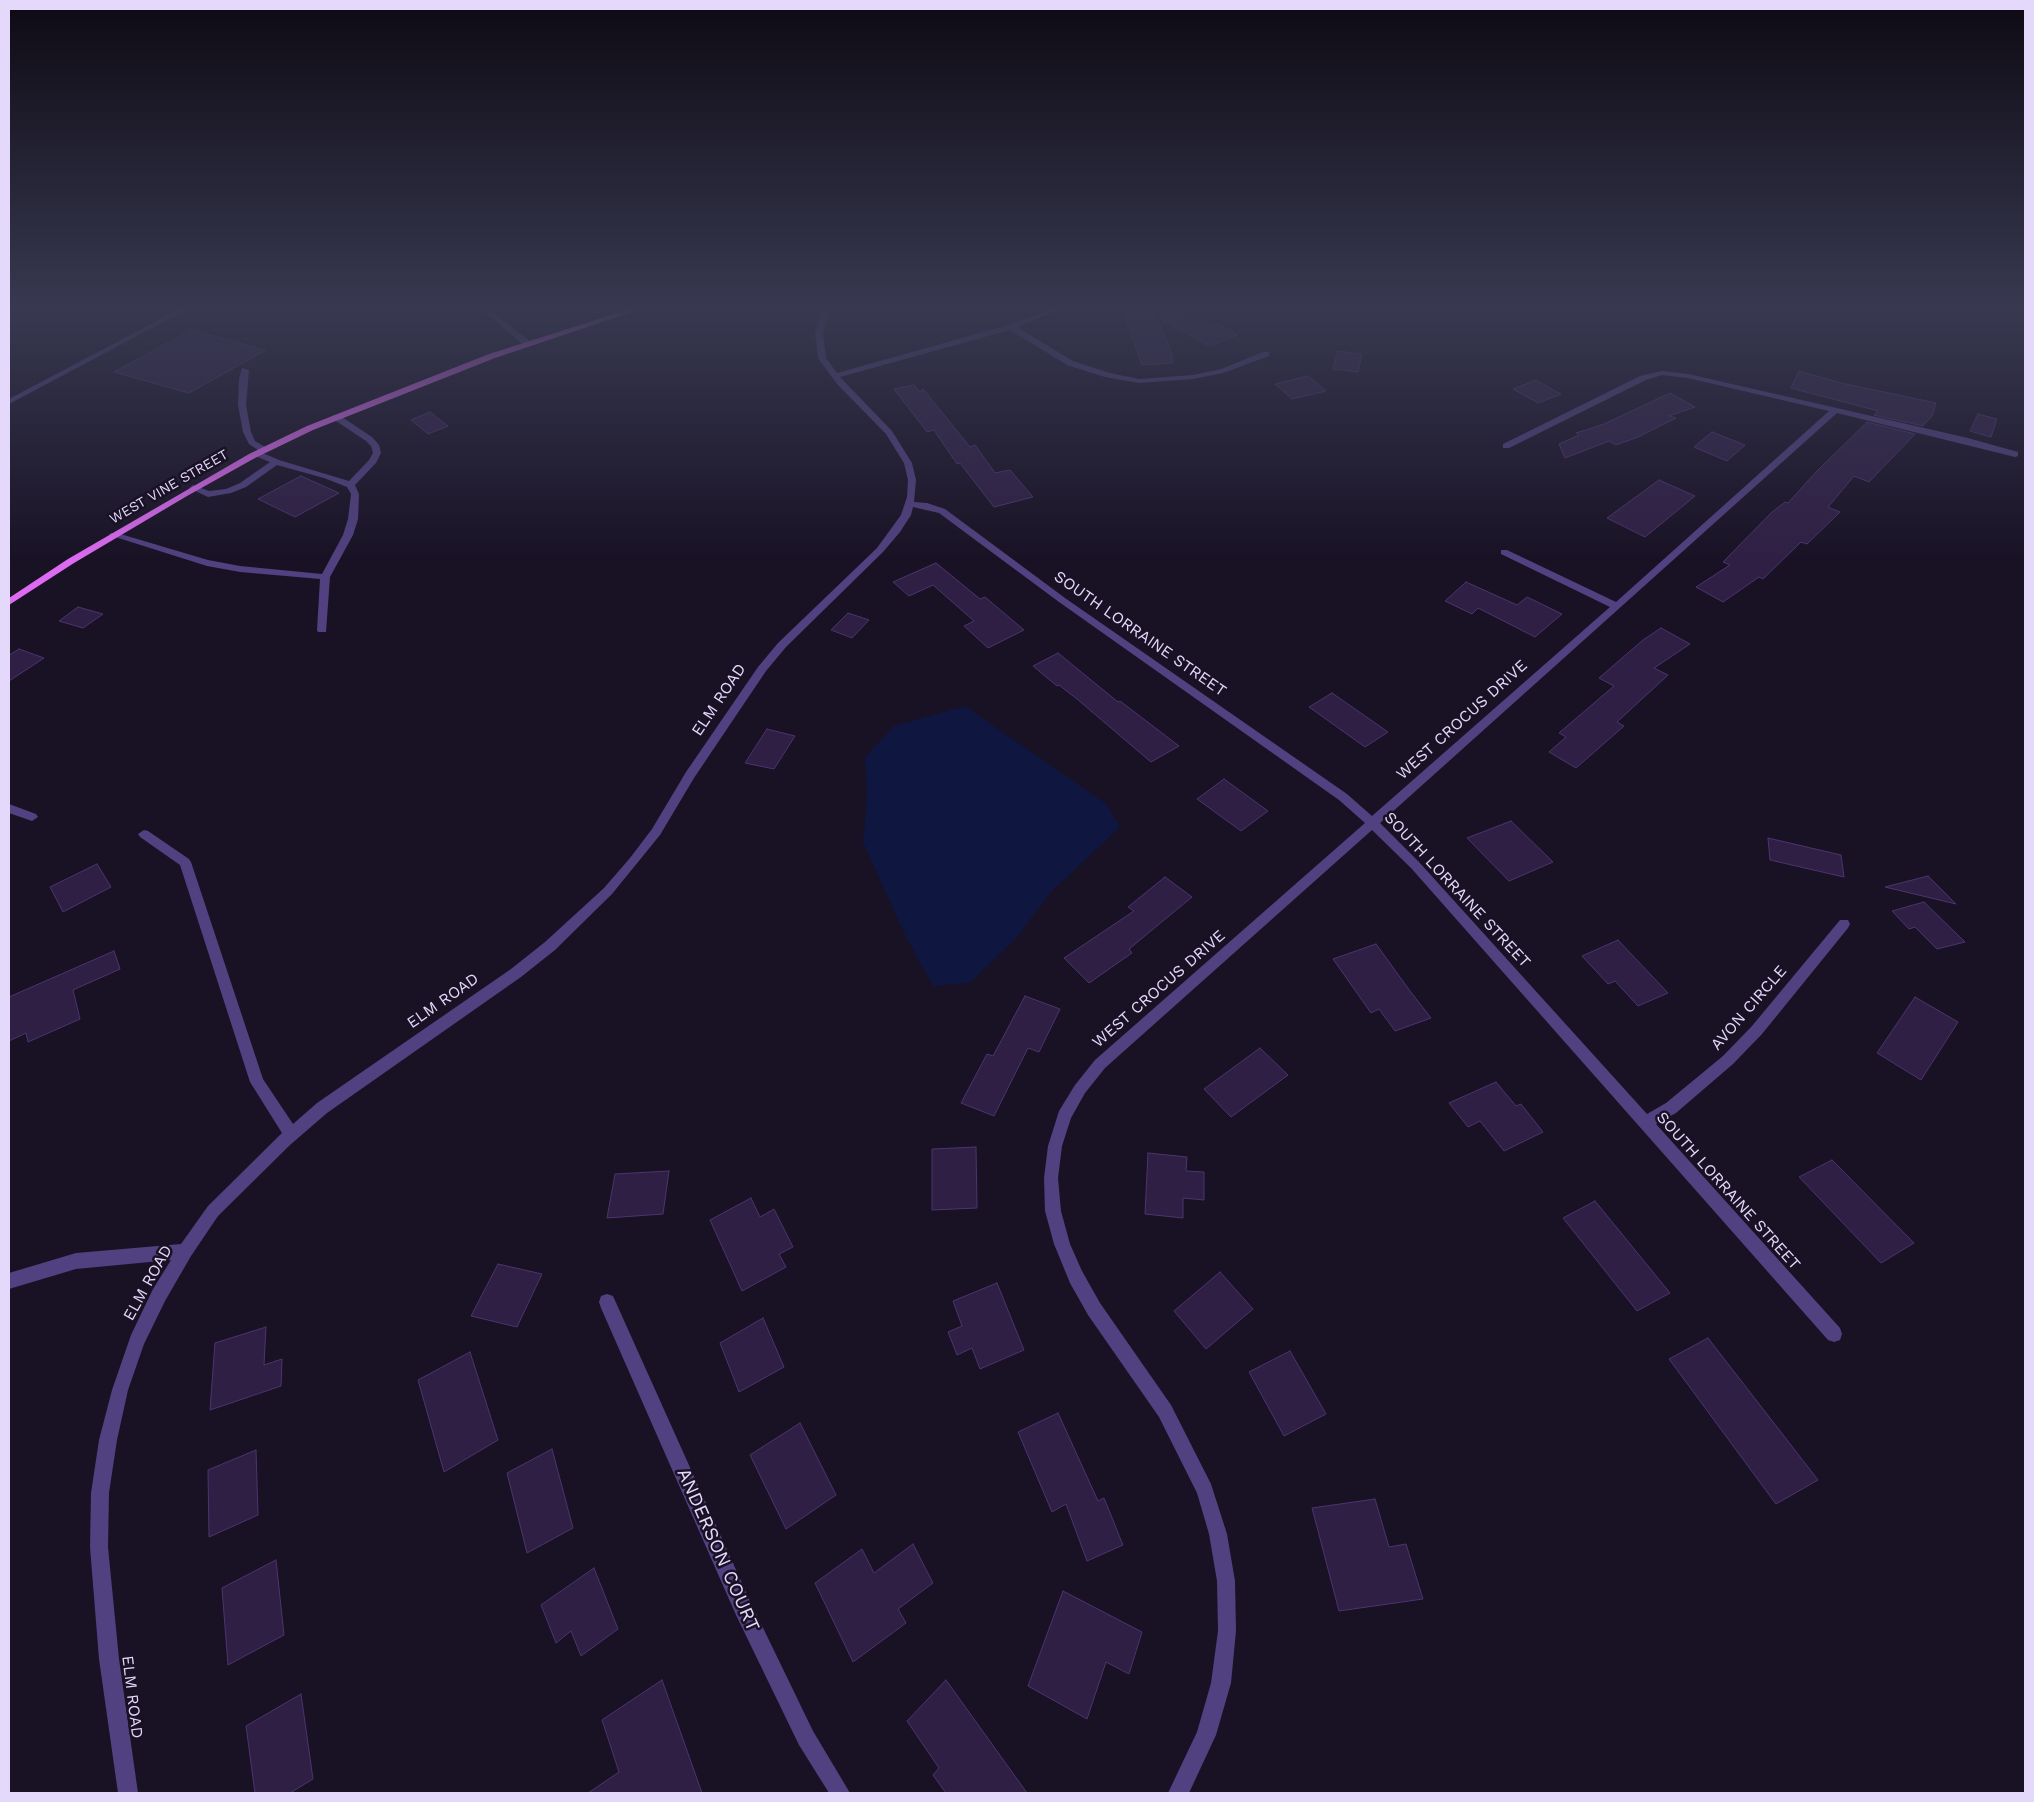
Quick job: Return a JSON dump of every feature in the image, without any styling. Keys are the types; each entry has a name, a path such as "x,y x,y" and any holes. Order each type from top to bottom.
{"main road":[{"name":"WEST VINE STREET","path":"9,602 114,535 193,488 261,452 336,417 393,394"}],"street":[{"path":"9,402 24,394"},
{"path":"242,394 247,432 252,442 261,452 276,462 327,476 351,485 355,494 353,519 348,535 325,577 322,630"},
{"name":"ELM ROAD","path":"128,1793 110,1659 99,1546 100,1493 108,1440 120,1390 137,1340 159,1295 185,1251 213,1211 291,1134 322,1108 516,973 550,946 608,891 656,832 690,774 762,668 782,645 880,550 895,532 909,504 912,480 908,463 900,447 877,419 853,394"},
{"path":"1506,446 1611,394"},
{"path":"1766,394 2015,454"},
{"name":"WEST CROCUS DRIVE","path":"1178,1793 1206,1735 1221,1683 1228,1631 1226,1581 1218,1534 1205,1490 1165,1411 1094,1309 1076,1277 1062,1244 1053,1211 1050,1178 1055,1146 1064,1116 1080,1089 1100,1064 1373,823 1834,410"},
{"path":"336,417 369,439 375,445 377,454 351,485"},
{"path":"193,488 208,494 228,491 243,485 276,462"},
{"name":"SOUTH LORRAINE STREET","path":"909,504 927,506 942,511 1062,600 1335,791 1373,823 1415,864 1834,1334"},
{"path":"114,535 207,563 240,569 325,577"},
{"path":"1504,552 1616,606"},
{"path":"9,808 32,817"},
{"path":"144,834 185,862 257,1082 291,1134"},
{"name":"AVON CIRCLE","path":"1646,1122 1671,1108 1728,1060 1756,1030 1844,924"},
{"path":"9,1281 76,1261 185,1251"},
{"name":"ANDERSON COURT","path":"607,1302 743,1608 806,1738 840,1793"}],"shaded area":[{"path":"965,706 1106,804 1120,827 1051,892 1017,937 970,983 933,986 905,935 863,842 867,799 865,757 894,726"}],"building":[{"path":"898,394 927,394 970,447 975,445 995,473 1010,470 1033,497 994,507 960,463 957,464 934,430 927,432"},
{"path":"1286,394 1313,394 1292,399"},
{"path":"1522,394 1561,394 1538,403"},
{"path":"1668,394 1672,394 1695,407 1669,416 1676,418 1638,437 1616,445 1609,441 1565,458 1559,444 1579,435 1576,433 1604,424"},
{"path":"1814,394 1894,394 1936,403 1932,416 1923,426 1874,415 1878,411"},
{"path":"430,412 448,426 428,434 411,420"},
{"path":"1978,414 1997,419 1991,437 1970,431"},
{"path":"1867,422 1915,434 1869,482 1854,476 1828,507 1840,512 1807,544 1801,542 1763,579 1759,577 1723,602 1696,587 1730,565 1723,562 1771,513 1785,502 1788,503 1816,472"},
{"path":"1712,432 1745,445 1727,461 1694,447"},
{"path":"301,476 339,493 295,517 258,499"},
{"path":"1659,480 1695,496 1645,537 1607,518"},
{"path":"936,563 980,599 985,597 1024,630 988,648 964,626 974,621 933,585 909,596 893,582"},
{"path":"1466,582 1517,605 1527,597 1562,614 1535,637 1478,608 1472,614 1445,601"},
{"path":"78,607 103,614 83,628 59,621"},
{"path":"848,613 869,620 852,638 831,630"},
{"path":"1661,628 1690,644 1654,668 1668,675 1617,722 1624,726 1576,768 1549,752 1566,737 1559,733 1614,686 1599,678 1643,640"},
{"path":"19,649 44,658 9,681 9,655"},
{"path":"1058,653 1118,702 1120,701 1179,746 1151,762 1077,699 1059,685 1057,686 1033,666"},
{"path":"1332,693 1388,732 1365,747 1309,707"},
{"path":"767,729 795,736 774,769 745,763"},
{"path":"1224,779 1268,811 1241,831 1197,799"},
{"path":"1511,821 1553,862 1509,881 1467,838"},
{"path":"1768,838 1841,855 1844,877 1770,860"},
{"path":"97,864 111,887 63,912 50,887"},
{"path":"1928,876 1956,904 1885,887"},
{"path":"1165,877 1192,897 1129,949 1132,953 1089,983 1064,958 1134,911 1128,907"},
{"path":"1924,902 1965,942 1937,949 1915,927 1909,929 1892,911"},
{"path":"1618,940 1668,993 1638,1006 1615,981 1608,984 1582,956"},
{"path":"1376,944 1431,1018 1395,1031 1379,1009 1371,1013 1333,959"},
{"path":"114,951 120,969 73,990 80,1019 28,1042 26,1033 9,1041 9,997"},
{"path":"1025,996 1060,1009 1039,1052 1028,1048 994,1116 961,1103 987,1054 993,1056"},
{"path":"1915,997 1958,1022 1921,1080 1877,1053"},
{"path":"1260,1048 1288,1075 1231,1117 1204,1089"},
{"path":"1496,1082 1516,1106 1521,1104 1543,1132 1504,1151 1480,1121 1468,1127 1449,1103"},
{"path":"976,1147 977,1208 932,1210 932,1149"},
{"path":"1148,1153 1187,1157 1186,1171 1204,1172 1204,1200 1183,1198 1183,1218 1145,1214"},
{"path":"1832,1160 1914,1243 1881,1263 1799,1177"},
{"path":"669,1171 663,1214 607,1218 615,1174"},
{"path":"751,1198 760,1217 774,1209 793,1247 779,1254 786,1267 742,1291 710,1220"},
{"path":"1595,1201 1670,1293 1637,1311 1563,1218"},
{"path":"498,1264 542,1274 517,1327 471,1316"},
{"path":"1220,1272 1253,1309 1206,1349 1174,1311"},
{"path":"997,1283 1024,1350 980,1369 972,1348 957,1355 948,1332 962,1326 953,1301"},
{"path":"763,1318 784,1367 739,1392 720,1343"},
{"path":"266,1327 264,1365 282,1359 281,1386 210,1410 215,1343"},
{"path":"1708,1338 1818,1480 1776,1504 1669,1359"},
{"path":"1290,1351 1326,1414 1284,1436 1249,1372"},
{"path":"470,1352 498,1440 444,1472 418,1380"},
{"path":"1058,1413 1098,1501 1104,1498 1123,1545 1087,1561 1066,1504 1052,1512 1018,1432"},
{"path":"800,1423 836,1495 786,1529 750,1455"},
{"path":"552,1449 573,1528 527,1553 507,1473"},
{"path":"256,1450 258,1515 209,1537 208,1470"},
{"path":"1375,1499 1389,1547 1406,1544 1423,1599 1339,1611 1312,1508"},
{"path":"913,1544 933,1583 898,1609 906,1623 853,1662 815,1583 862,1549 874,1573"},
{"path":"276,1560 284,1635 228,1665 222,1588"},
{"path":"594,1568 618,1629 581,1656 571,1631 556,1643 541,1605"},
{"path":"1063,1591 1142,1632 1129,1674 1106,1662 1087,1719 1028,1686"},
{"path":"662,1680 702,1793 588,1793 619,1772 602,1720"},
{"path":"946,1680 1027,1793 946,1793 933,1775 939,1768 907,1721"},
{"path":"301,1694 313,1779 290,1793 255,1793 246,1726"}]}
